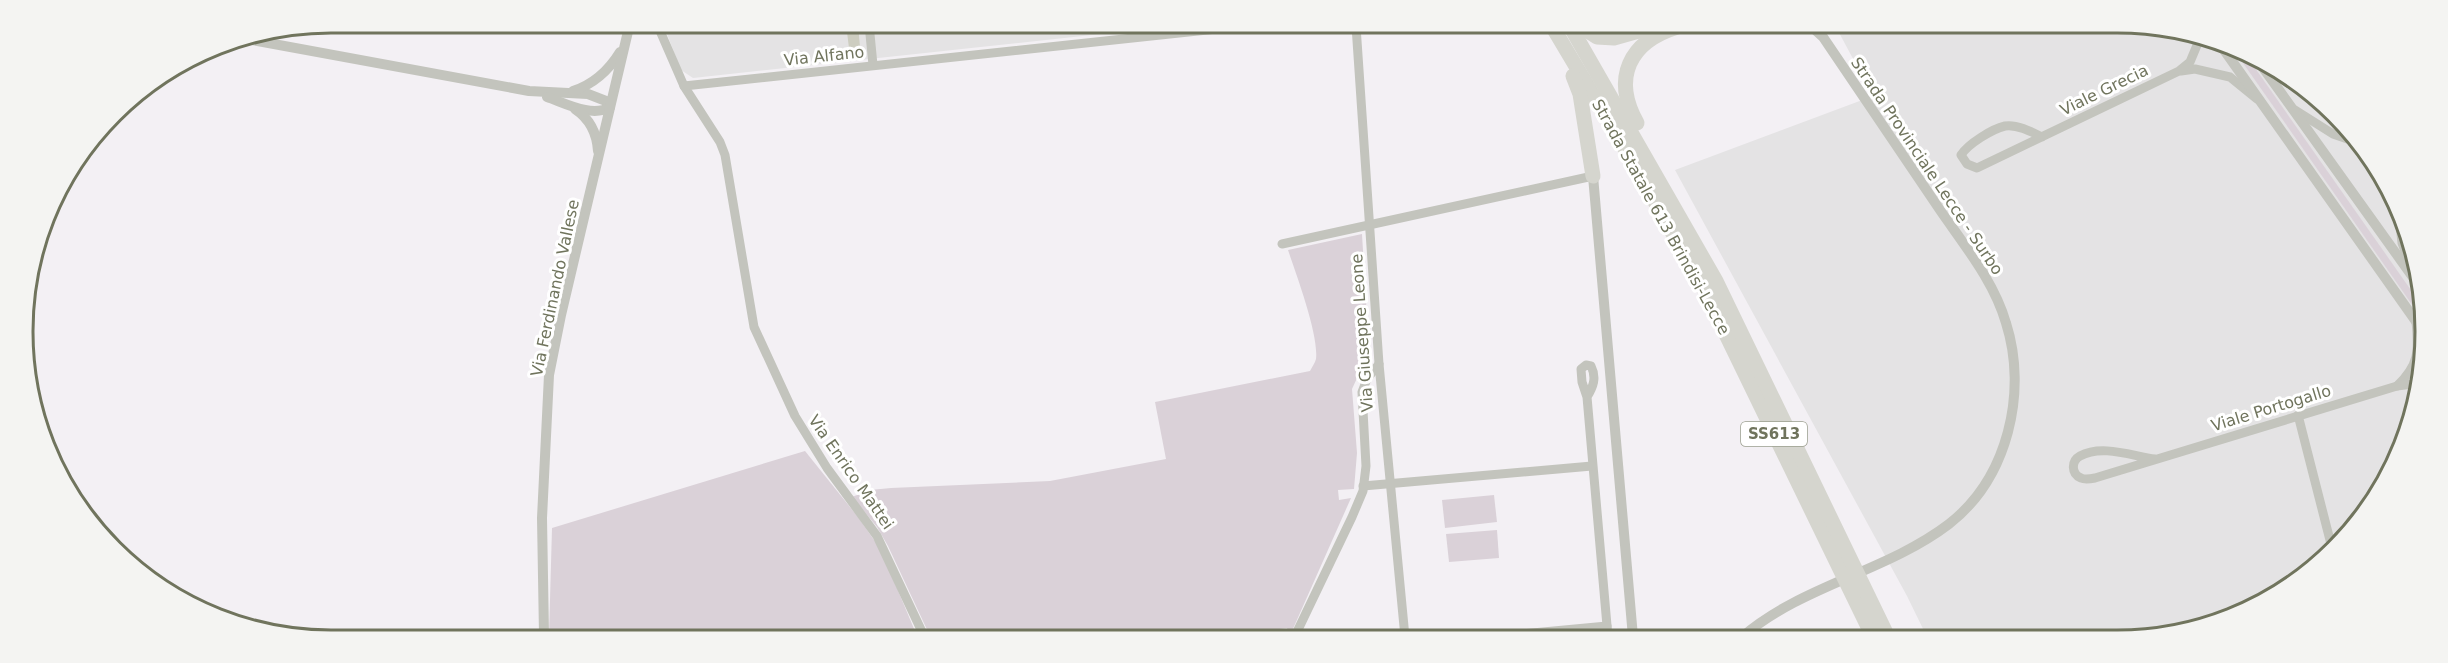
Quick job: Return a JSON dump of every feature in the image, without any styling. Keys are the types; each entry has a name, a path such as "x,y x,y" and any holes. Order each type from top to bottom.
{"highway":[{"path":"1548,33 1580,94 1593,176"},
{"name":"Strada Statale 613 Brindisi-Lecce","path":"1556,33 1630,157 1704,289 1869,630"},
{"name":"Strada Statale 613 Brindisi-Lecce","path":"1574,33 1716,281 1884,630"},
{"path":"1590,33 1597,37 1614,38 1632,33"},
{"path":"1664,33 1641,44 1630,66 1624,86 1628,107 1670,182 1679,215"}],"street":[{"name":"Via Ferdinando Vallese","path":"544,630 542,518 549,375 628,33"},
{"name":"Via Enrico Mattei","path":"661,33 684,86 720,142 725,155 754,327 795,416 827,468 881,542 921,630"},
{"path":"870,33 873,66"},
{"name":"Via Alfano","path":"684,86 1187,33"},
{"name":"Via Giuseppe Leone","path":"1356,33 1379,364 1404,630"},
{"name":"Strada Provinciale Lecce - Surbo","path":"1752,630 1773,615 1805,598 1906,551 1950,523 1986,482 2000,456 2009,428 2014,400 2013,347 2006,320 1981,271 1823,33"},
{"path":"564,98 600,76 616,59 626,41"},
{"path":"261,42 530,91 564,98 599,111 610,107"},
{"name":"Viale Grecia","path":"2042,137 2021,128 2005,126 1967,144 1961,155 1966,164 1977,168 2042,137 2179,71 2190,62 2197,44"},
{"path":"2229,55 2414,320"},
{"name":"Viale Grecia","path":"2179,71 2195,69 2230,77 2260,101"},
{"path":"2267,74 2409,272"},
{"path":"564,98 578,110 593,129 597,139 598,160"},
{"path":"2291,107 2333,134 2343,137"},
{"path":"1282,244 1593,176 1632,630"},
{"path":"1298,630 1353,517 1363,486 1366,466 1362,392 1367,379 1379,364"},
{"path":"2397,386 2412,369"},
{"name":"Viale Portogallo","path":"2155,459 2102,450 2078,456 2073,469 2076,476 2082,480 2095,478 2298,415 2410,384"},
{"path":"1587,397 1607,630"},
{"path":"2298,415 2330,541"},
{"path":"1363,486 1592,466"},
{"path":"1565,630 1607,626"}],"shaded area":[{"path":"667,33 1110,33 693,78 681,70"},
{"path":"847,33 859,33 860,47 849,48"},
{"path":"1839,33 2136,34 2194,43 2249,64 2282,83 2328,120 2365,166 2392,217 2409,273 2415,332 2409,390 2392,446 2365,497 2328,543 2266,590 2231,607 2194,620 2155,627 2116,630 1924,630 1675,170 1873,96"},
{"path":"2241,61 2254,67 2412,291 2413,307"},
{"path":"1362,234 1369,352 1352,389 1357,453 1354,489 1338,490 1339,500 1351,498 1292,630 1287,628 1272,630 927,630 888,546 877,527 852,497 870,490 891,488 1050,481 1166,459 1155,402 1310,371 1316,359 1314,335 1288,250"},
{"path":"805,451 858,517 881,550 914,630 549,630 552,528"},
{"path":"1494,495 1497,522 1445,528 1442,500"},
{"path":"1497,530 1499,558 1449,562 1446,534"}]}
